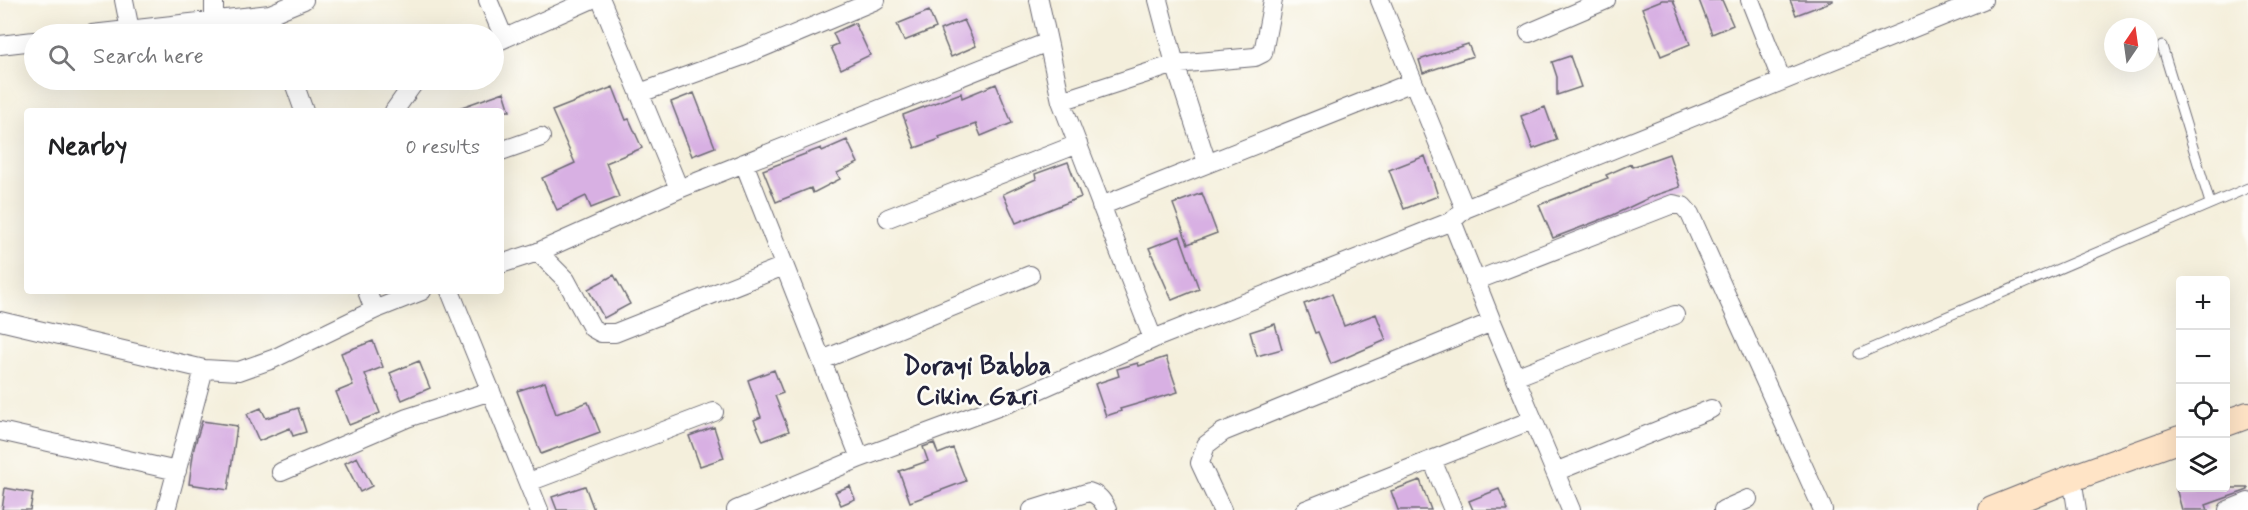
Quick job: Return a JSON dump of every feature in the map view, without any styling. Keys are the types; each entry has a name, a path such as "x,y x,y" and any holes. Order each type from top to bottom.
{"street":[{"path":"124,0 129,24"},
{"path":"213,0 214,20"},
{"path":"180,24 270,14 303,0"},
{"path":"488,0 495,24"},
{"path":"504,38 590,0"},
{"path":"601,0 679,189"},
{"path":"640,93 745,55 876,0"},
{"path":"1039,0 1061,101 1153,339"},
{"path":"1158,0 1175,64 1207,163"},
{"path":"1061,101 1175,64 1255,57 1263,53 1273,0"},
{"path":"1380,0 1413,82 1459,215 1475,282 1571,510"},
{"path":"1529,33 1606,0"},
{"path":"1750,0 1782,81"},
{"path":"736,510 860,458 1011,402 1153,339 1983,0"},
{"path":"270,14 274,24"},
{"path":"0,45 24,42"},
{"path":"504,263 538,252 679,189 1048,42"},
{"path":"1101,206 1413,82"},
{"path":"297,90 303,108"},
{"path":"396,108 409,90"},
{"path":"504,150 541,137"},
{"path":"888,218 1078,144"},
{"path":"744,163 860,458"},
{"path":"1475,282 1673,204 1683,206 1690,214 1823,510"},
{"path":"538,252 566,280 592,328 601,333 615,333 784,266"},
{"path":"822,360 1030,275"},
{"path":"368,294 374,310"},
{"path":"0,321 204,369 238,371 273,358 374,310 414,294"},
{"path":"451,294 539,510"},
{"path":"1515,377 1675,315"},
{"path":"1222,510 1200,463 1206,445 1222,432 1492,322"},
{"path":"166,510 204,369"},
{"path":"281,472 407,418 491,391"},
{"path":"1555,472 1711,409"},
{"path":"529,482 714,412"},
{"path":"2230,422 2248,415"},
{"path":"1305,510 1334,505 1432,460 1532,420"},
{"path":"0,431 177,471"},
{"path":"1992,510 2176,441"},
{"path":"1432,460 1453,510"},
{"path":"2072,478 2077,510"},
{"path":"1032,510 1089,492 1096,494 1103,501 1107,510"},
{"path":"1723,510 1748,499"},
{"path":"2228,510 2248,502"}],"lane":[{"path":"2162,46 2210,203"},
{"path":"1859,354 2248,188"}],"building":[{"path":"1662,0 1673,0 1690,44 1661,56 1642,8"},
{"path":"1699,0 1722,0 1733,25 1712,34"},
{"path":"1790,0 1833,0 1833,1 1796,15"},
{"path":"929,11 936,28 904,41 897,24"},
{"path":"964,20 976,46 951,57 940,30"},
{"path":"855,23 870,55 841,69 831,47 838,44 833,33"},
{"path":"1468,44 1473,56 1423,73 1419,60"},
{"path":"1570,56 1581,87 1557,95 1557,77 1552,62"},
{"path":"996,84 1012,123 981,136 976,124 915,148 903,115 961,93 962,98"},
{"path":"613,87 626,120 629,119 642,148 606,163 619,197 591,208 586,196 557,210 542,178 575,163 552,111"},
{"path":"504,92 510,111 504,111 504,108 459,108"},
{"path":"694,93 715,147 692,156 671,102"},
{"path":"1545,107 1557,140 1533,149 1521,116"},
{"path":"847,140 858,163 837,173 840,179 813,193 811,188 776,202 763,170 821,148 822,151"},
{"path":"1669,154 1680,187 1553,238 1539,205 1608,178 1606,175 1631,164 1632,167"},
{"path":"1425,156 1438,196 1404,209 1389,170"},
{"path":"1068,162 1081,197 1016,223 1003,194 1036,179 1035,174"},
{"path":"1202,193 1217,233 1188,244 1173,204"},
{"path":"1180,236 1199,289 1172,300 1149,248"},
{"path":"614,275 630,304 604,318 588,289"},
{"path":"1332,294 1344,326 1376,314 1386,340 1331,364 1318,332 1315,333 1304,304"},
{"path":"1275,324 1282,349 1257,356 1250,332"},
{"path":"373,341 383,367 365,374 380,413 349,425 336,392 353,385 341,353"},
{"path":"1166,357 1178,392 1120,409 1121,411 1106,416 1095,384 1119,376 1117,369 1138,363 1139,366"},
{"path":"419,361 430,388 402,400 390,373"},
{"path":"774,370 783,393 775,396 789,431 763,441 754,420 761,417 748,380"},
{"path":"545,382 556,414 588,402 600,432 541,454 517,391"},
{"path":"261,408 266,418 298,408 306,432 293,436 290,428 259,441 247,414"},
{"path":"202,421 237,426 228,490 189,484 194,448"},
{"path":"714,427 724,458 700,466 689,436"},
{"path":"934,443 938,454 953,448 966,481 910,502 899,471 928,461 923,447"},
{"path":"357,457 372,486 360,492 345,463"},
{"path":"1420,480 1431,510 1398,510 1391,491"},
{"path":"585,486 594,510 557,510 552,497"},
{"path":"850,486 855,499 841,505 835,492"},
{"path":"5,488 33,493 30,510 2,510"},
{"path":"2230,488 2248,488 2248,490 2206,505 2208,510 2182,510 2177,492 2230,492"},
{"path":"1499,489 1508,510 1473,510 1469,501"}],"district":[{"name":"Dorayi Babba Cikin Gari","path":"977,380"}]}
